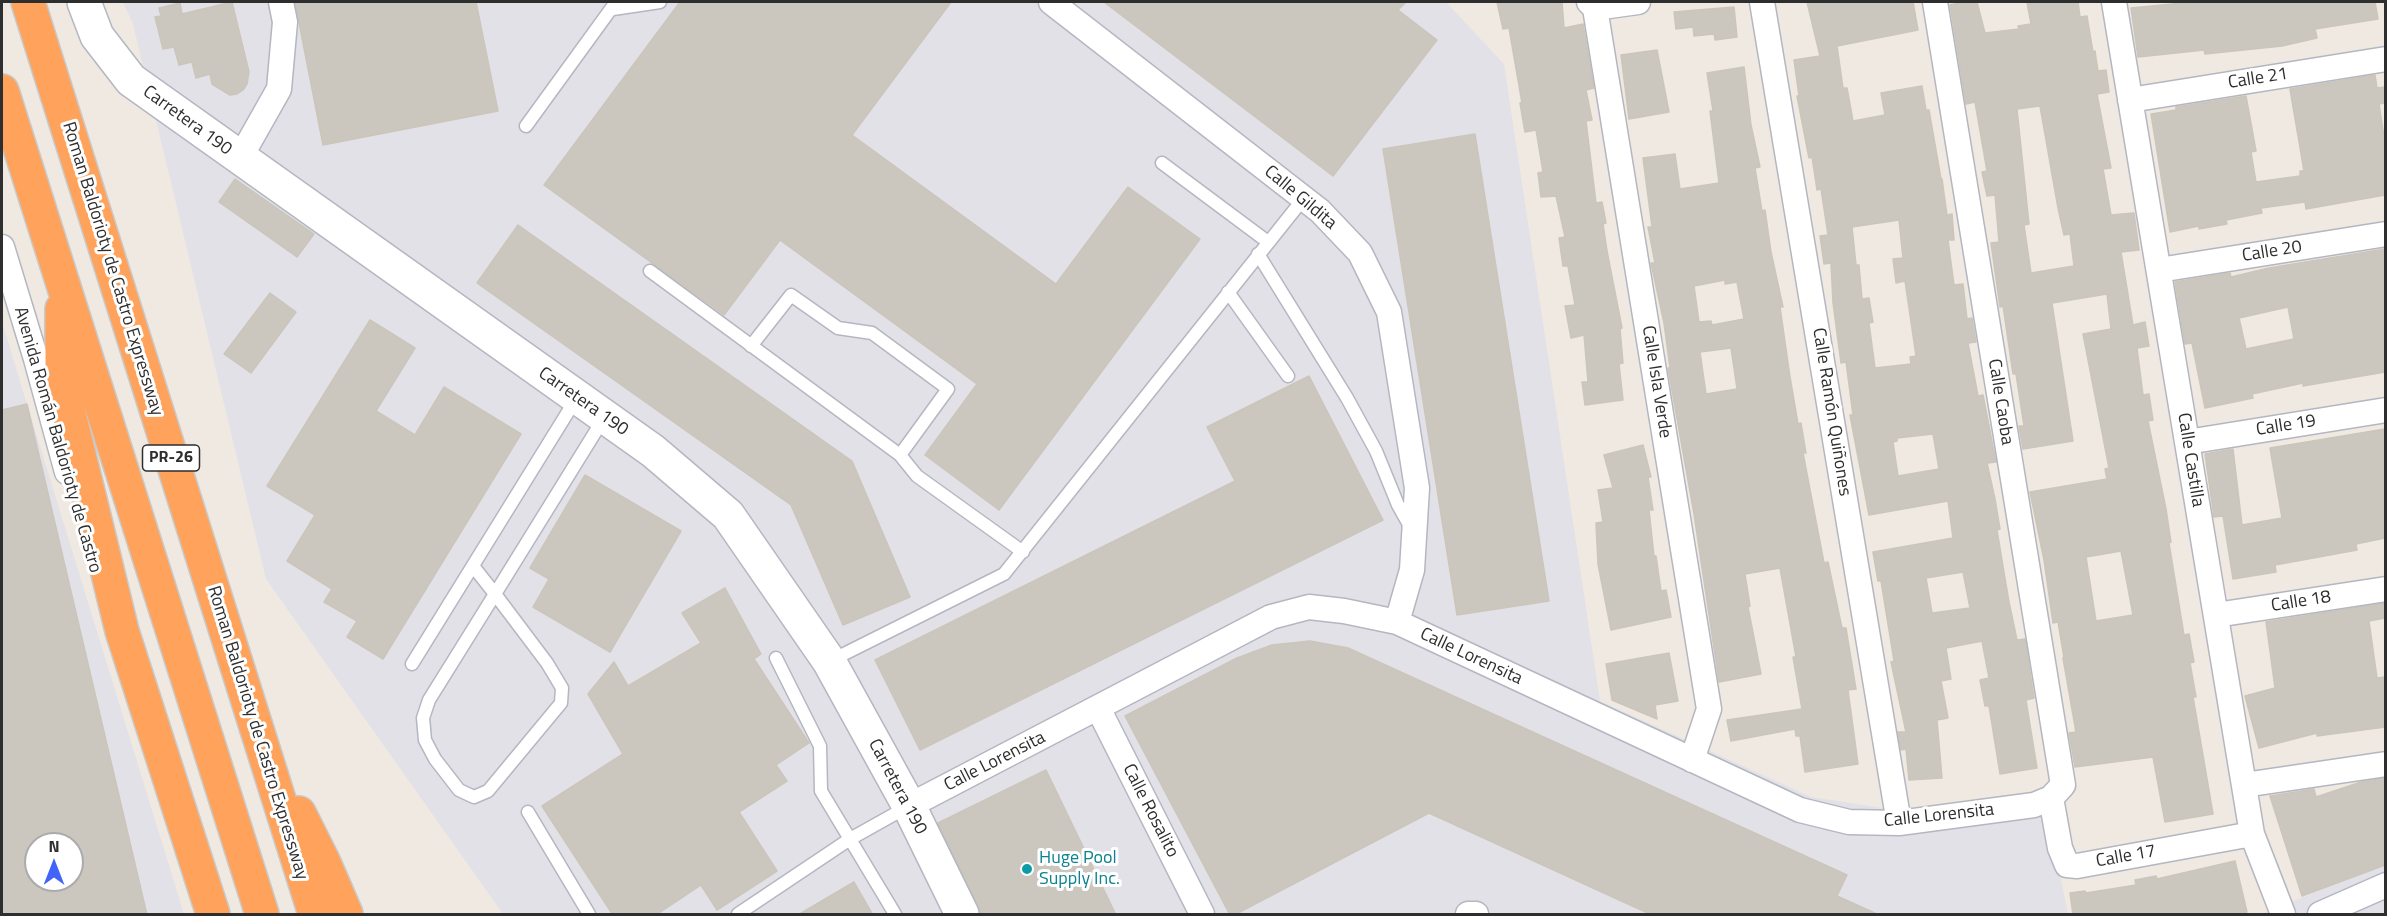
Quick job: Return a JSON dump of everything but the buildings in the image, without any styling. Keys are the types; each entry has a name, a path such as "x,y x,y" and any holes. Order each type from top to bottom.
{"highway":[{"name":"Roman Baldorioty de Castro Expressway","path":"28,2 315,915"},
{"name":"PR-26","path":"2,91 262,915"},
{"path":"62,278 62,385 122,631 213,915"},
{"path":"255,724 324,862 346,915"}],"street":[{"name":"Carretera 190","path":"84,2 98,36 131,80 653,451 728,514 829,661 909,806 962,915"},
{"path":"240,158 279,89 285,22 280,2"},
{"name":"Calle Gildita","path":"1051,2 1304,198 1320,211 1360,253 1389,312 1417,489 1412,570 1397,622"},
{"path":"1593,4 1638,2"},
{"name":"Calle Ramón Quiñones","path":"1762,2 1899,823"},
{"name":"Calle Caoba","path":"1935,2 2063,785 2051,798"},
{"name":"Calle Castilla","path":"2114,2 2252,834 2283,915"},
{"name":"Calle Isla Verde","path":"1593,4 1709,708 1692,760"},
{"name":"Calle 21","path":"2130,100 2385,59"},
{"name":"Calle 20","path":"2159,270 2385,234"},
{"name":"Avenida Román Baldorioty de Castro","path":"2,247 36,359 99,589 122,631"},
{"name":"Calle 19","path":"2187,442 2385,410"},
{"name":"Calle 18","path":"2216,615 2385,589"},
{"name":"Calle Lorensita","path":"909,806 1271,617 1309,607 1344,611 1397,622 1800,810 1850,822 1899,823 2034,805 2051,798"},
{"name":"Calle Rosalito","path":"1098,708 1202,915"},
{"path":"2244,785 2385,764"},
{"name":"Calle 17","path":"2051,798 2060,848 2067,865 2077,866 2252,834"},
{"path":"2320,915 2385,885"},
{"path":"1468,915 1476,915"}],"lane":[{"path":"526,126 615,5 660,2"},
{"path":"1162,163 1268,242"},
{"path":"829,661 1004,574 1304,198"},
{"path":"1258,254 1347,398 1376,451 1398,505 1413,531"},
{"path":"650,272 900,455 917,476 1023,552"},
{"path":"1228,292 1288,376"},
{"path":"751,346 790,295 838,328 872,333 948,389 900,455"},
{"path":"411,664 577,398"},
{"path":"473,566 495,594 562,688 561,704 488,791 474,797 459,790 435,759 425,740 423,718 429,700 495,594 604,417"},
{"path":"776,658 820,746 821,791 895,915"},
{"path":"738,915 850,839 909,806"},
{"path":"528,812 589,915"}],"shaded area":[{"path":"123,2 1446,2 1504,64 1600,701 1811,797 1923,814 2044,795 2068,914 503,914 266,579 133,24"},
{"path":"2,322 184,914 2,914"},
{"path":"2385,864 2385,914 2261,914 2269,911"}],"place":[{"name":"Huge Pool Supply Inc.","path":"1027,869"}]}
